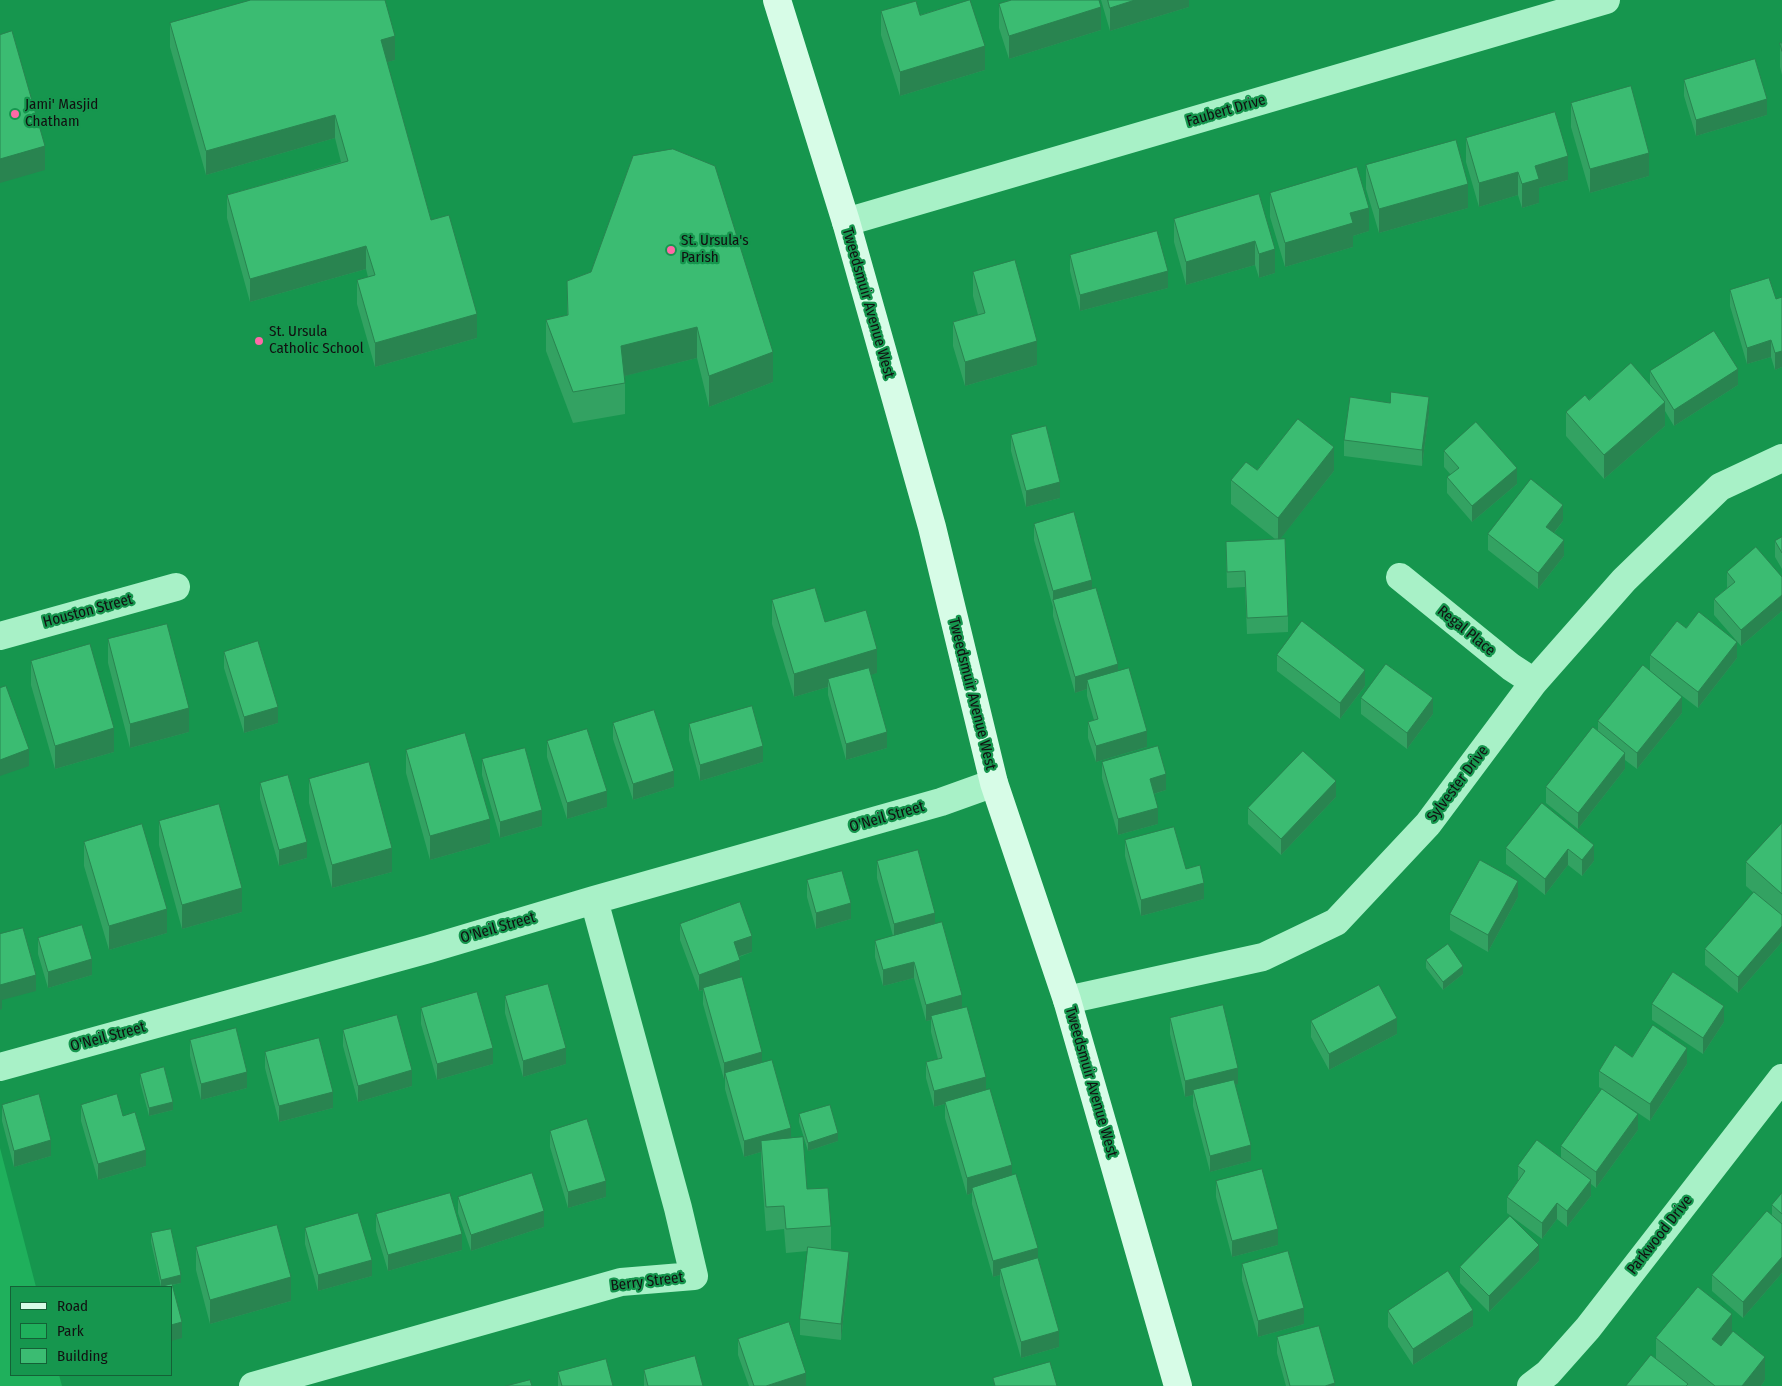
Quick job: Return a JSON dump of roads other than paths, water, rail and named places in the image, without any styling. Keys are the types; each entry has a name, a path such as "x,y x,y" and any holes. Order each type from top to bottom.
{"street":[{"name":"Tweedsmuir Avenue West","path":"776,0 846,222 932,527 994,783 1067,1000 1178,1386"},
{"name":"Faubert Drive","path":"846,222 1606,0"},
{"name":"Sylvester Drive","path":"1067,1000 1263,957 1336,922 1428,824 1534,682 1624,580 1720,487 1782,458"},
{"name":"Regal Place","path":"1400,577 1511,666 1534,682"},
{"name":"Houston Street","path":"0,636 176,587"},
{"name":"O'Neil Street","path":"0,1067 429,949 594,900 941,802 994,783"},
{"name":"Berry Street","path":"253,1386 621,1282 694,1276 678,1208 594,900"},
{"name":"Parkwood Drive","path":"1531,1386 1548,1373 1588,1328 1782,1078"}],"place":[{"name":"Jami' Masjid Chatham","path":"15,114"},
{"name":"St. Ursula's Parish","path":"671,250"},
{"name":"St. Ursula Catholic School","path":"259,341"}]}
